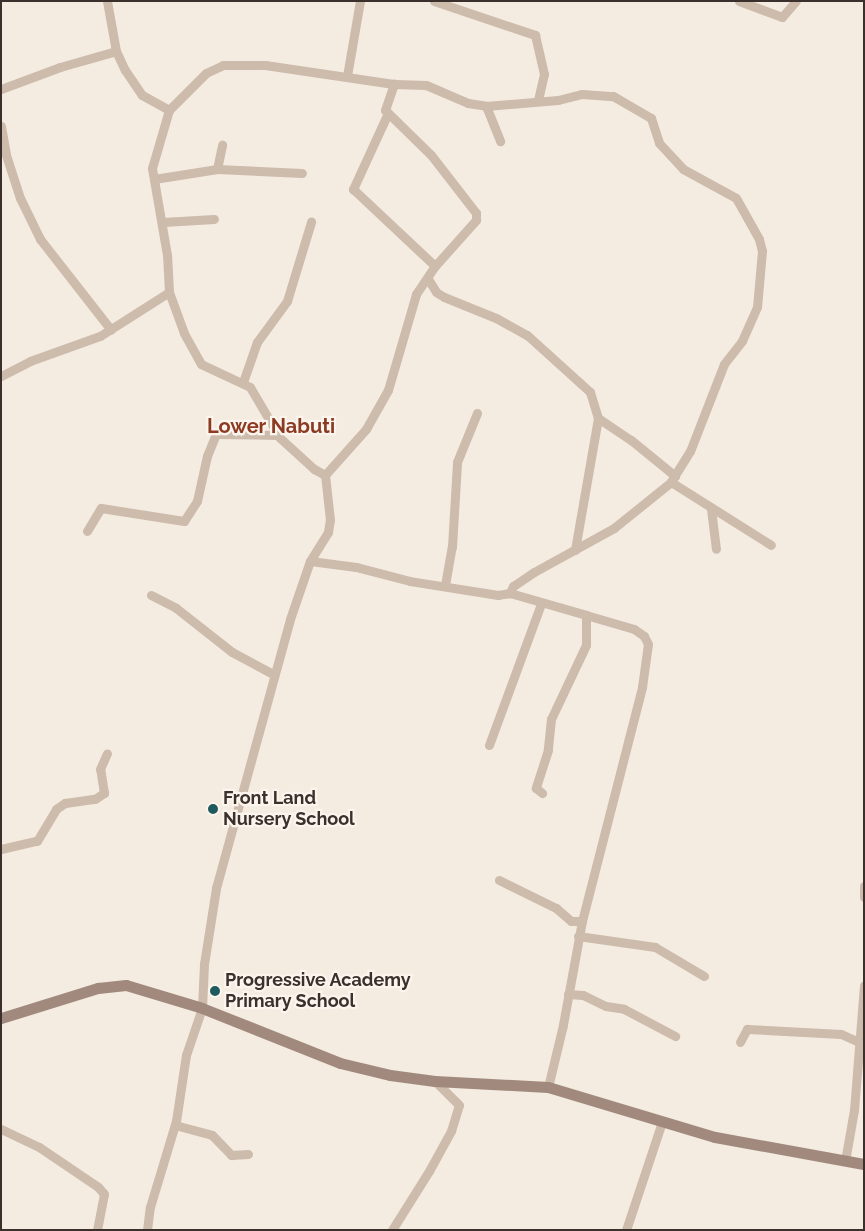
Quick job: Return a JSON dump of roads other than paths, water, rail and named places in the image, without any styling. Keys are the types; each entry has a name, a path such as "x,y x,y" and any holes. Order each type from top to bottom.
{"street":[{"path":"107,1 116,51 142,95 169,110"},
{"path":"347,76 360,1"},
{"path":"434,1 535,35 544,74 538,100"},
{"path":"739,1 782,17 796,1"},
{"path":"1,89 60,67 116,51"},
{"path":"325,475 314,469 278,435 250,386 201,364 184,333 169,292 163,222 152,168 169,110 206,73 223,65 265,65 394,84 426,85 468,103 486,106 538,100 558,100 582,94 613,96 651,118 664,150 683,169 736,198 759,239 762,251 755,314 742,341 724,364 699,429 673,479 614,528 534,572 513,586 510,593"},
{"path":"147,1230 150,1207 175,1125 186,1055 202,1008 204,964 216,888 274,674 310,561 328,532 330,510 325,475 371,422 400,355 412,301 435,266 473,227 476,213 431,155 388,113 384,105 394,84"},
{"path":"486,106 500,141"},
{"path":"388,113 353,188 435,266"},
{"path":"1,126 6,155 20,198 40,239 110,330"},
{"path":"217,169 222,145"},
{"path":"154,179 217,169 302,173"},
{"path":"163,222 214,219"},
{"path":"244,382 258,342 287,301 311,222"},
{"path":"428,279 436,292 444,297 496,318 527,335 584,384 598,418 575,550"},
{"path":"1,376 30,361 110,330 169,292"},
{"path":"444,585 452,547 457,462 477,413"},
{"path":"598,418 631,440 673,479 712,508 771,545"},
{"path":"87,531 101,508 184,521 197,501 207,456 216,434 278,435"},
{"path":"712,508 716,549"},
{"path":"310,561 331,562 410,581 498,595 510,593 541,604 634,629 644,636 648,644 642,687 578,936 548,1087"},
{"path":"151,595 176,608 232,652 274,674"},
{"path":"489,745 541,604"},
{"path":"542,793 536,788 548,750 551,719 586,645 586,615"},
{"path":"1,849 37,841 56,809 65,803 95,799 104,793 100,769 107,753"},
{"path":"499,880 556,908 571,921 582,921"},
{"path":"864,886 864,897"},
{"path":"578,936 655,947 704,976"},
{"path":"1,1018 98,988 126,985 153,990 340,1063 390,1075 435,1081 548,1087 715,1137 864,1164"},
{"path":"845,1161 854,1110 864,985"},
{"path":"568,994 583,995 606,1006 631,1012 675,1036"},
{"path":"740,1042 747,1029 842,1034 859,1042"},
{"path":"392,1230 434,1163 459,1105 435,1081"},
{"path":"626,1230 662,1122"},
{"path":"175,1125 212,1135 231,1155 248,1154"},
{"path":"1,1129 39,1148 98,1187 104,1194 97,1230"}],"place":[{"name":"Front Land Nursery School","path":"213,809"},
{"name":"Progressive Academy Primary School","path":"215,991"}],"district":[{"name":"Lower Nabuti","path":"271,426"}]}
